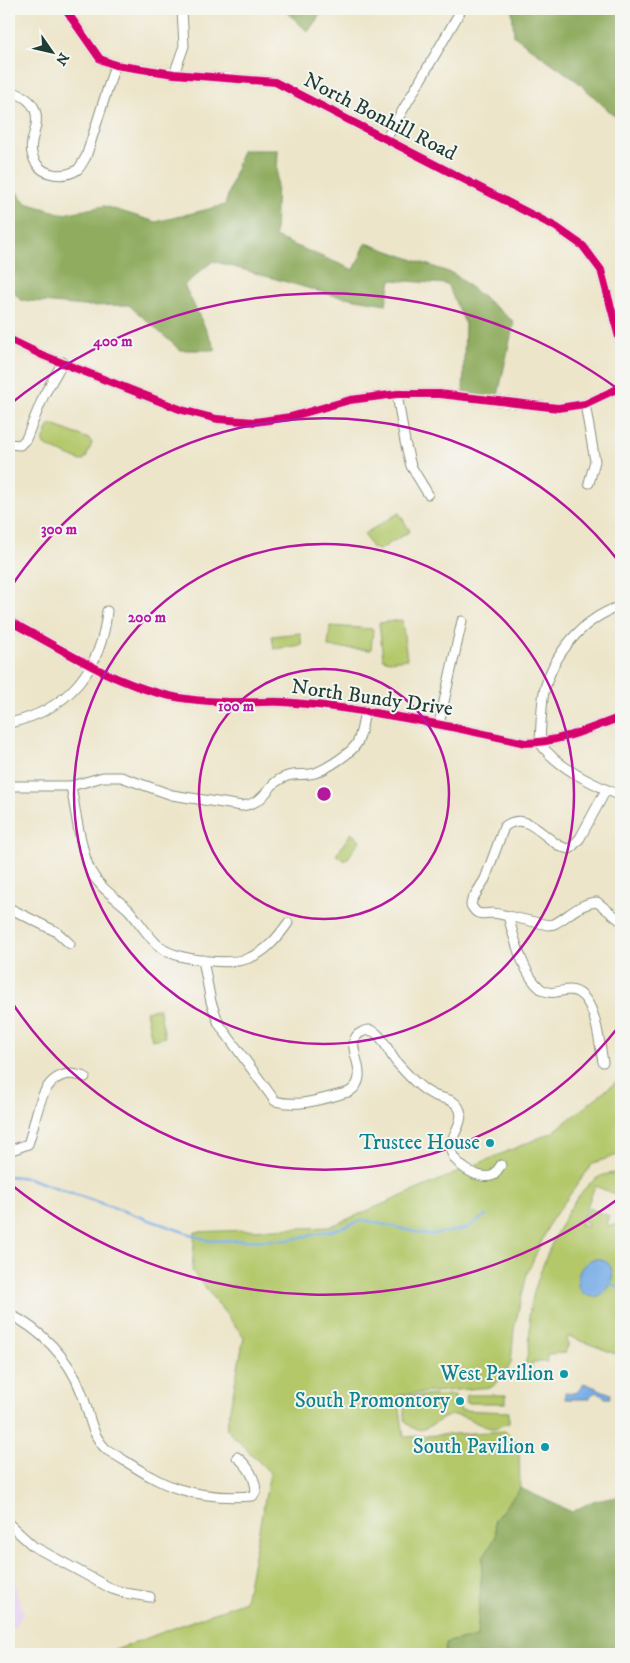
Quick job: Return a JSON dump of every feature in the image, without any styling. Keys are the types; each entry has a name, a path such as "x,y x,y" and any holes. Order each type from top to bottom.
{"street":[{"name":"North Bonhill Road","path":"65,9 100,59 115,65 174,74 275,82 556,227 583,246 601,270 621,345"},
{"path":"174,74 184,46 182,9"},
{"path":"386,139 460,12 458,9"},
{"path":"9,90 23,95 35,110 36,125 30,147 36,164 50,174 65,175 78,169 86,157 115,65"},
{"path":"9,338 42,354 182,410 217,419 255,422 290,417 350,400 397,394 440,394 558,408 585,404 621,387"},
{"path":"9,444 20,445 26,439 44,395 63,362"},
{"path":"397,394 405,442 412,466 428,494"},
{"path":"585,404 595,462 588,483"},
{"path":"621,606 606,612 587,625 566,645 553,668 544,692 540,743 547,754 606,790 621,796"},
{"path":"9,724 23,721 55,704 71,694 82,682 102,644 107,611"},
{"name":"North Bundy Drive","path":"9,621 90,665 133,685 164,694 204,700 281,702 365,711 439,724 525,743 540,743 570,735 621,717"},
{"path":"439,724 462,621"},
{"path":"9,786 71,786 103,777 121,778 172,795 242,806 252,805 260,800 275,782 284,777 317,772 348,753 358,740 365,711"},
{"path":"71,786 85,855 90,870 99,884 138,919 159,947 182,958 232,961 249,958 276,939 288,923"},
{"path":"606,790 580,838 570,849 556,845 543,831 532,825 518,821 510,822 504,827 485,879 471,905 478,914 495,913 548,925 554,924 583,905 596,902 621,922"},
{"path":"9,908 57,932 70,944"},
{"path":"508,916 524,965 540,988 549,993 566,990 576,991 585,997 593,1014 603,1062"},
{"path":"203,960 213,1008 219,1024 275,1101 287,1104 303,1103 349,1092 354,1089 359,1082 360,1073 354,1051 354,1042 356,1035 363,1030 370,1030 377,1033 393,1059 427,1092 455,1103 460,1110 460,1124 451,1142 454,1159 478,1176 484,1177 494,1175 501,1164"},
{"path":"9,1151 28,1144 43,1093 51,1083 58,1077 71,1074 85,1077"},
{"path":"9,1314 38,1332 55,1348 81,1388 95,1435 99,1443 107,1450 178,1489 224,1496 253,1496 256,1491 253,1480 245,1464 237,1457"},
{"path":"9,1524 33,1546 112,1589 150,1597"}],"shaded area":[{"path":"9,1546 13,1548 17,1596 24,1612 14,1628 9,1626"}],"green space":[{"path":"284,9 324,9 308,32"},
{"path":"512,9 563,9 565,11 567,9 621,9 621,122 578,82 514,36"},
{"path":"242,150 278,150 275,237 354,270 366,243 454,274 514,322 497,400 463,396 465,323 447,284 391,280 386,304 332,295 213,261 184,285 216,350 180,350 129,305 84,306 21,300 9,288 9,182 26,203 63,214 104,206 156,222 225,205"},
{"path":"53,425 89,439 92,443 86,458 81,461 44,445 43,442 49,426"},
{"path":"399,513 410,531 379,550 372,548 364,534"},
{"path":"402,620 407,659 389,661 383,659 379,623"},
{"path":"330,626 373,629 371,650 328,647"},
{"path":"300,633 302,645 274,649 272,636"},
{"path":"351,833 360,840 346,861 336,855"},
{"path":"159,1008 165,1037 152,1040 146,1011"},
{"path":"621,1078 621,1154 593,1163 550,1222 527,1274 514,1329 511,1363 504,1376 492,1387 398,1395 404,1437 505,1431 519,1446 520,1488 495,1520 496,1537 483,1557 477,1637 447,1642 444,1654 105,1654 245,1601 270,1473 226,1429 244,1337 192,1271 195,1232 329,1227 553,1132"},
{"path":"621,1173 621,1190 617,1189 615,1194 595,1186 580,1225 587,1227 588,1224 583,1222 589,1208 609,1216 606,1224 621,1227 621,1356 568,1337 566,1342 569,1343 565,1353 547,1354 547,1362 532,1362 532,1368 524,1367 529,1347 529,1315 532,1300 552,1242 582,1191 598,1177"},
{"path":"455,1395 455,1407 460,1407 460,1410 509,1412 509,1423 491,1428 459,1415 448,1416 426,1428 420,1429 415,1429 406,1422 404,1411 409,1396"},
{"path":"466,1395 506,1395 506,1403 467,1403"},
{"path":"520,1488 572,1512 591,1502 621,1496 621,1654 444,1654 447,1642 477,1637 483,1557 496,1537 495,1520"}],"water":[{"path":"593,1259 601,1259 607,1263 611,1268 612,1274 612,1281 609,1287 604,1293 596,1297 588,1296 582,1292 578,1281 582,1268"},
{"path":"584,1383 611,1394 610,1398 605,1398 597,1392 592,1394 589,1399 565,1399 565,1393 577,1392"}],"waterway":[{"path":"9,1176 28,1178 210,1241 288,1240 331,1231 364,1220 429,1235 466,1229 486,1215"},
{"path":"611,1284 621,1288"}],"cycle path":[{"path":"65,9 100,59 115,65 174,74 275,82 556,227 583,246 601,270 621,345"},
{"path":"9,339 42,355 182,410 217,419 255,422 290,417 350,400 397,394 440,394 558,408 585,404 621,387"},
{"path":"9,621 103,672 142,688 181,698 221,702 283,702 344,708 435,724 525,743 562,738 621,717"}],"place":[{"name":"Trustee House","path":"490,1143"},
{"name":"West Pavilion","path":"564,1374"},
{"name":"South Promontory","path":"460,1401"},
{"name":"South Pavilion","path":"545,1447"}]}
